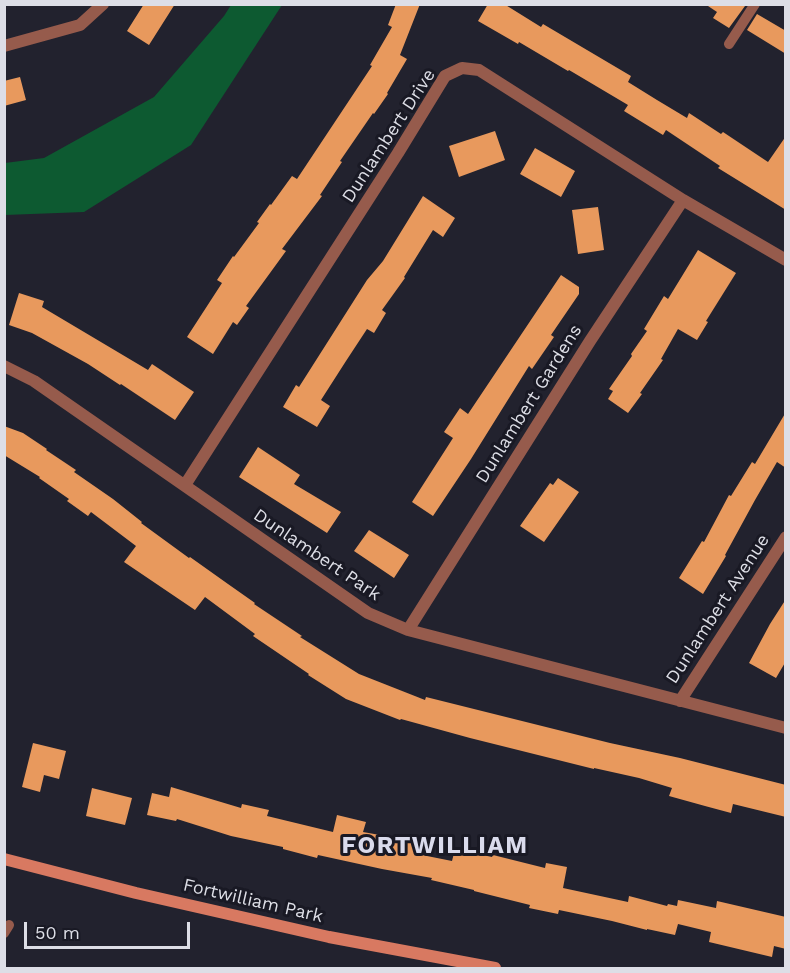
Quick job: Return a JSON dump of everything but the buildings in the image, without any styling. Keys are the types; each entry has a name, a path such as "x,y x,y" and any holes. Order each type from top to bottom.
{"street":[{"path":"4,46 80,25 103,4"},
{"name":"Dunlambert Drive","path":"185,485 445,76 462,68 479,70 683,200 786,260"},
{"name":"Dunlambert Gardens","path":"408,630 590,341 683,200"},
{"name":"Dunlambert Park","path":"4,366 34,381 368,613 408,630 786,728"},
{"name":"Dunlambert Avenue","path":"680,701 786,537"},
{"name":"Fortwilliam Park","path":"4,859 136,893 329,937 495,969"}],"lane":[{"path":"729,44 754,4"}],"green space":[{"path":"231,5 282,5 191,145 84,212 5,215 5,163 44,158 154,97"}],"district":[{"name":"FORTWILLIAM","path":"435,846"}]}
